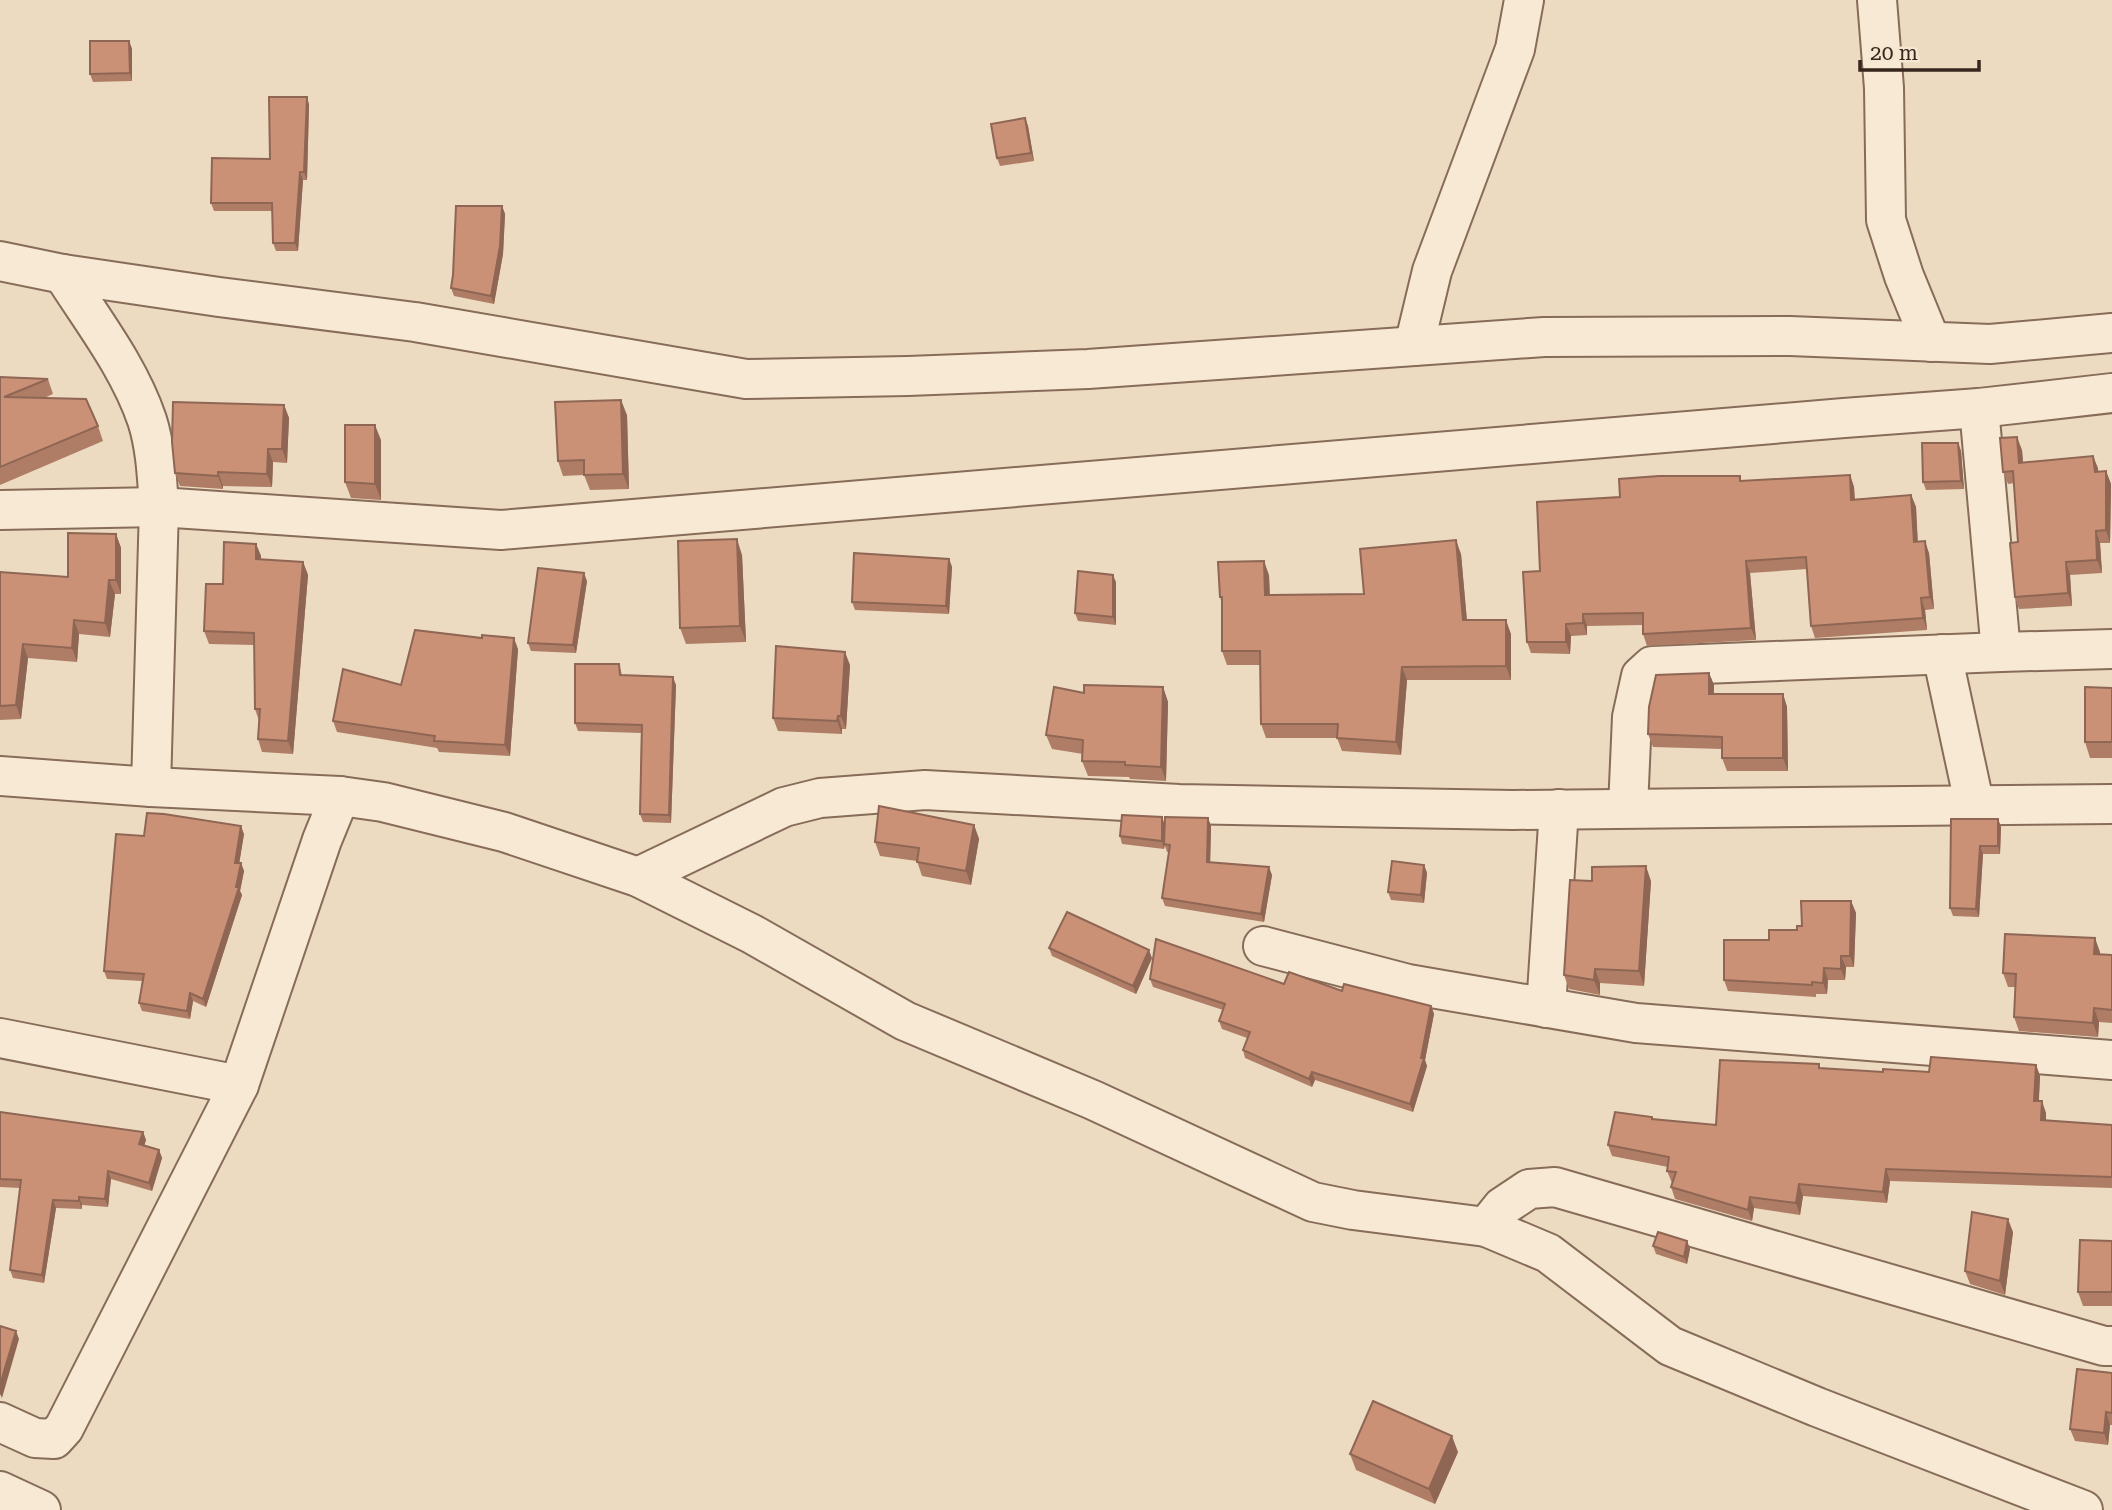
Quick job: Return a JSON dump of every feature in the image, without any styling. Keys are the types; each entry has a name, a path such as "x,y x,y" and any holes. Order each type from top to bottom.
{"street":[{"path":"1414,346 1432,271 1515,49 1524,0"},
{"path":"1877,0 1884,88 1886,220 1904,276 1931,342"},
{"path":"0,261 63,274 219,297 415,322 746,379 1088,369 1545,337 1790,336 1990,344 2112,334"},
{"path":"63,274 120,362 147,421 156,466 159,507 151,787"},
{"path":"0,510 159,507 501,530 1979,408 2112,393"},
{"path":"1979,408 2001,652"},
{"path":"1628,808 1632,717 1641,676 1652,666 2112,649"},
{"path":"1942,654 1975,807"},
{"path":"0,776 151,787 340,796 383,802 503,832 638,877 752,934 905,1021 1093,1100 1313,1202 1353,1210 1486,1227 1548,1253 1670,1346 1817,1407 2083,1510"},
{"path":"638,877 784,807 820,798 925,790 1179,804 1559,809 2112,804"},
{"path":"0,1422 35,1438 54,1439 64,1428 239,1085 322,840 340,796"},
{"path":"1546,1007 1559,809"},
{"path":"1264,946 1408,984 1636,1023 2112,1060"},
{"path":"0,1038 239,1085"},
{"path":"1486,1227 1502,1207 1530,1189 1555,1187 2104,1346 2112,1346"},
{"path":"0,1491 41,1510"}],"building":[{"path":"90,41 129,41 130,73 90,74"},
{"path":"269,97 307,97 304,172 300,172 295,243 273,243 272,203 211,203 212,158 270,159"},
{"path":"1025,118 1031,153 997,158 991,124"},
{"path":"456,206 502,206 500,246 491,296 451,288"},
{"path":"0,377 48,379 4,397 86,399 98,426 0,467"},
{"path":"621,400 623,474 584,475 584,460 558,461 555,402"},
{"path":"173,402 284,405 282,449 268,449 267,474 218,472 218,476 175,473 172,442"},
{"path":"345,425 375,425 375,484 345,482"},
{"path":"2017,437 2019,463 2093,456 2095,472 2106,471 2106,530 2096,531 2097,560 2066,562 2068,593 2015,597 2010,543 2018,542 2013,471 2003,472 2000,438"},
{"path":"1922,443 1958,443 1961,481 1923,482"},
{"path":"1850,475 1851,500 1911,495 1914,542 1925,541 1930,597 1921,598 1923,618 1811,626 1806,557 1746,561 1751,628 1643,634 1643,613 1583,614 1583,623 1566,624 1566,642 1527,642 1523,572 1540,571 1537,502 1620,497 1619,479 1740,476 1740,481"},
{"path":"68,533 116,534 116,580 109,580 105,623 74,620 72,648 23,644 16,705 0,706 0,572 68,577"},
{"path":"737,539 740,626 680,628 678,541"},
{"path":"1456,540 1463,620 1506,620 1506,666 1402,667 1396,742 1337,738 1338,724 1261,724 1260,651 1222,651 1222,597 1218,562 1264,561 1265,595 1364,594 1360,549"},
{"path":"224,542 256,544 256,559 303,562 288,741 258,739 260,709 255,709 254,633 204,631 206,584 223,584"},
{"path":"854,553 949,559 946,606 852,602"},
{"path":"538,568 584,573 573,645 528,643"},
{"path":"1078,571 1113,575 1113,617 1075,613"},
{"path":"415,630 482,638 482,635 514,638 505,745 434,741 435,736 333,721 343,669 401,685"},
{"path":"776,646 845,652 841,716 838,716 837,721 773,718"},
{"path":"575,664 619,664 620,675 673,677 669,815 640,814 642,725 575,723"},
{"path":"1709,673 1709,694 1783,694 1783,758 1722,758 1722,737 1648,734 1649,707 1656,675"},
{"path":"1084,685 1163,687 1161,767 1125,765 1125,762 1082,761 1083,740 1046,735 1054,687 1084,693"},
{"path":"2085,687 2112,688 2112,742 2085,742"},
{"path":"879,806 974,825 966,871 917,862 919,848 875,842"},
{"path":"147,813 241,826 235,863 241,863 236,887 239,887 203,999 190,993 187,1011 139,1003 144,974 104,971 116,834 144,836"},
{"path":"1122,815 1162,817 1162,841 1120,836"},
{"path":"1165,817 1208,818 1207,862 1269,867 1261,914 1162,898 1170,845 1164,844"},
{"path":"1951,819 1998,819 1998,846 1980,846 1976,909 1950,908"},
{"path":"1392,861 1424,865 1421,895 1388,892"},
{"path":"1646,866 1639,971 1595,969 1594,980 1564,975 1570,880 1592,881 1592,867"},
{"path":"1801,901 1851,901 1850,956 1841,956 1841,969 1824,968 1823,983 1812,982 1812,985 1724,980 1724,940 1769,940 1769,930 1797,930 1797,926 1802,926"},
{"path":"1067,912 1149,950 1133,986 1049,948"},
{"path":"2005,934 2095,938 2094,954 2112,955 2112,1010 2094,1008 2093,1023 2014,1017 2016,974 2003,973"},
{"path":"1156,939 1284,984 1289,972 1342,991 1344,984 1431,1006 1421,1058 1424,1058 1410,1104 1312,1072 1309,1079 1243,1050 1250,1032 1219,1021 1225,1004 1150,979"},
{"path":"1931,1057 2036,1065 2034,1101 2042,1101 2041,1120 2112,1125 2112,1177 1886,1169 1883,1192 1799,1184 1796,1203 1750,1197 1748,1210 1671,1187 1676,1172 1667,1171 1669,1157 1608,1145 1615,1112 1652,1119 1716,1125 1720,1060 1819,1064 1819,1068 1883,1072 1883,1069 1929,1072"},
{"path":"0,1112 143,1132 139,1144 159,1150 149,1183 108,1171 105,1199 79,1197 79,1201 53,1200 42,1275 10,1270 21,1180 0,1179"},
{"path":"1972,1212 2008,1219 2000,1281 1965,1271"},
{"path":"1658,1232 1687,1241 1684,1257 1653,1246"},
{"path":"2080,1240 2112,1241 2112,1292 2078,1292"},
{"path":"0,1326 16,1331 0,1385"},
{"path":"2077,1369 2112,1373 2112,1413 2106,1412 2104,1433 2070,1429"},
{"path":"1373,1401 1452,1436 1429,1489 1350,1454"}]}
